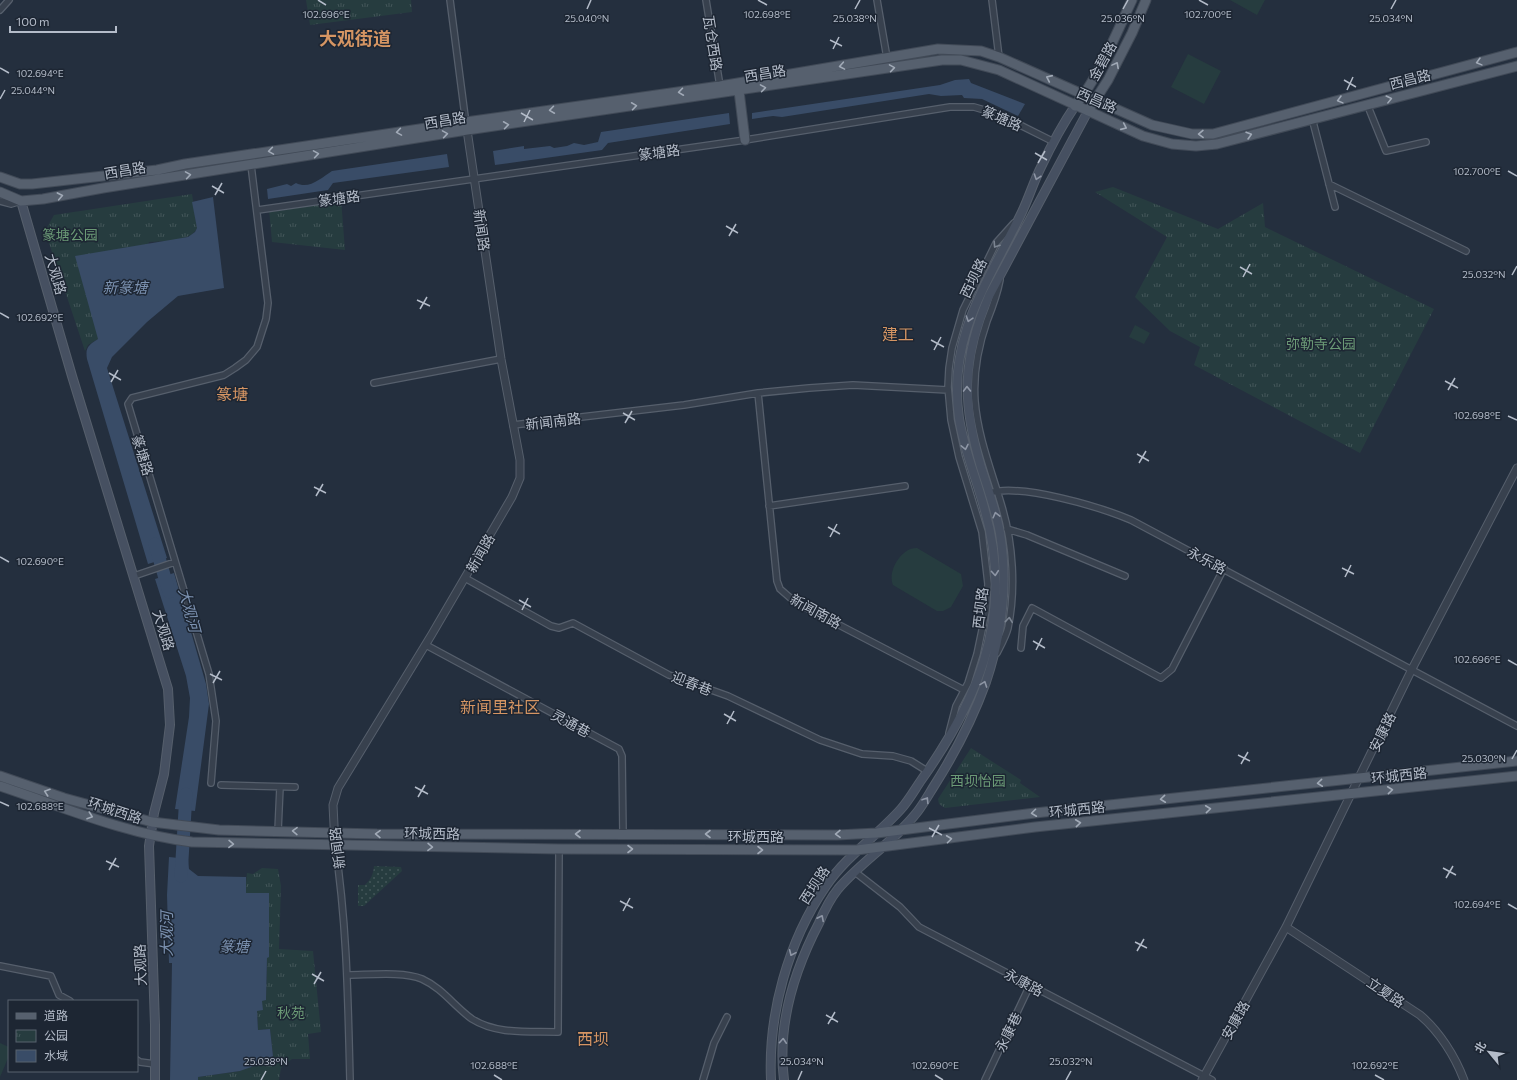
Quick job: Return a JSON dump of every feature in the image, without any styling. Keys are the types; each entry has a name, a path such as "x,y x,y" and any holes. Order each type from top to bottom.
{"main road":[{"name":"金碧路","path":"1075,106 1085,94 1119,29 1132,0"},
{"name":"金碧路","path":"1088,111 1108,80 1132,33 1146,0"},
{"name":"西昌路","path":"21,201 251,165 466,126 720,86 938,49 980,51 999,56 1096,98 1152,125 1192,134 1213,134 1517,52"},
{"name":"西昌路","path":"0,177 20,184 32,184 157,170 185,164 739,91 942,60 961,60 999,70 1143,136 1172,144 1196,146 1217,144 1312,118 1517,66"},
{"path":"739,91 745,140"},
{"name":"西坝路","path":"769,1079 771,1039 776,1009 787,964 806,921 825,887 857,850 877,833 902,808 948,740 975,686 985,656 994,612 996,584 990,531 967,455 959,419 957,387 960,349 971,313 980,292 1021,215 1034,188 1040,169 1075,106"},
{"name":"西坝路","path":"784,1080 783,1039 786,1010 798,969 826,909 837,891 855,872 901,830 919,811 957,746 972,716 990,669 1000,629 1004,581 1000,530 993,492 971,431 968,402 968,370 970,351 980,316 1001,273 1088,111"},
{"path":"0,192 21,201"},
{"name":"大观路","path":"21,201 72,376 168,689 170,725 164,774 152,822 148,859 156,1025 155,1080"},
{"name":"环城西路","path":"0,776 64,798 152,822 193,828 377,834 877,833 1035,812 1359,779 1517,761"},
{"name":"环城西路","path":"0,786 150,836 192,842 560,849 857,850 1035,827 1517,776"}],"street":[{"path":"0,10 9,0"},
{"name":"新闻路","path":"350,1080 347,975 341,881 335,845 333,805 338,788 426,645 518,484 520,460 501,358 475,177 466,126 450,0"},
{"name":"瓦仓西路","path":"706,0 720,86"},
{"path":"878,0 887,58"},
{"path":"992,0 999,56"},
{"path":"1367,104 1386,151 1426,142"},
{"name":"篆塘路","path":"258,210 475,177 745,140 950,107 974,107 998,114 1054,142"},
{"path":"1312,118 1335,207"},
{"name":"篆塘路","path":"211,783 216,721 209,674 128,404 132,398 224,375 246,360 256,347 266,319 268,303 258,210 251,165"},
{"path":"1329,184 1466,251"},
{"path":"0,201 11,204 21,201"},
{"path":"948,740 956,706 964,690 977,654 986,611 988,584 982,532 959,457 951,420 948,390 952,348 963,310 996,243 1021,215"},
{"path":"374,383 501,358"},
{"name":"新闻南路","path":"513,425 684,405 758,393 853,385 948,390"},
{"name":"新闻南路","path":"758,393 777,581 786,595 795,602 964,690"},
{"name":"安康路","path":"1203,1078 1286,927 1412,670 1517,468"},
{"path":"769,506 905,486"},
{"name":"永乐路","path":"993,492 1014,491 1063,499 1106,509 1131,520 1224,568 1517,726"},
{"path":"990,669 1008,628 1012,581 1011,551 1007,529 993,492"},
{"path":"1007,529 1027,535 1125,576"},
{"path":"134,576 175,562"},
{"path":"1021,648 1023,626 1032,608 1161,678 1172,669 1224,568"},
{"name":"迎春巷","path":"465,578 551,626 559,628 573,623 669,675 728,696 820,740 862,754 893,756 911,761 927,771"},
{"name":"灵通巷","path":"426,645 619,749 622,756 623,834"},
{"path":"222,785 294,787"},
{"path":"278,831 280,787"},
{"path":"347,975 408,976 422,979 434,986 472,1019 485,1025 500,1030 558,1032 560,849"},
{"name":"永康路","path":"855,872 900,907 919,927 1203,1078"},
{"name":"立夏路","path":"1286,927 1376,984 1420,1015 1436,1031 1464,1080"},
{"path":"0,966 51,976 59,995 68,1000"},
{"name":"永康巷","path":"985,1080 1030,985"},
{"path":"703,1080 714,1043 727,1017"},
{"path":"138,1060 147,1064 155,1064"},
{"path":"1203,1078 1212,1080"}],"green space":[{"path":"306,0 411,0 412,12 310,25"},
{"path":"1230,0 1265,0 1257,15"},
{"path":"1188,54 1221,71 1204,104 1171,87"},
{"name":"弥勒寺公园","path":"1113,187 1218,229 1263,203 1265,227 1434,309 1360,453 1194,365 1200,347 1170,331 1135,297 1167,237 1095,192"},
{"name":"篆塘公园","path":"192,194 197,228 194,233 176,240 149,242 98,339 88,345 85,351 45,231 54,215"},
{"path":"341,199 345,250 272,242 269,209"},
{"path":"1135,325 1150,333 1144,344 1129,337"},
{"path":"917,548 961,574 963,586 951,607 943,611 937,611 893,585 892,573 897,561 906,551"},
{"name":"西坝怡园","path":"971,748 1021,780 1020,783 1040,797 945,808 939,804 938,799"},
{"path":"374,866 401,867 402,871 364,906 358,906 358,885 365,885 367,883 371,877"},
{"name":"秋苑","path":"262,868 278,869 281,886 279,949 313,951 321,1032 308,1034 310,1059 292,1059 281,1068 279,1080 198,1080 198,1077 240,1071 273,1056 270,1029 258,1030 257,1010 262,1010 262,1000 266,1000 267,957 269,957 269,894 245,893 247,873 253,874"},
{"path":"0,1043 8,1047 8,1058 0,1077"}],"water":[{"path":"969,79 971,83 1025,104 1018,116 982,99 964,98 962,95 941,96 929,94 782,117 773,116 752,119 752,113 940,85 955,80"},
{"path":"729,113 730,124 608,143 602,150 495,165 493,151 524,146 524,149 550,146 554,148 567,146 574,143 584,145 598,142 601,132"},
{"path":"447,154 449,167 333,183 328,190 268,199 267,189 287,184 291,186 296,183 301,185 310,184 332,171"},
{"name":"新篆塘","path":"213,197 224,288 178,296 147,322 112,357 107,368 167,558 148,564 87,359 88,347 98,339 75,256 188,237 195,232 197,228 192,202"},
{"path":"174,573 206,684 209,704 195,811 175,809 189,717 190,698 186,676 155,579"},
{"name":"篆塘","path":"169,857 188,859 189,869 198,876 246,877 246,893 269,893 269,957 267,958 266,1000 262,1001 263,1010 257,1011 258,1030 270,1029 273,1056 270,1060 240,1071 198,1077 198,1080 170,1080 172,963 169,963 167,895"}],"waterway":[{"name":"大观河","path":"155,544 169,592"},
{"name":"大观河","path":"181,876 186,794"}],"district":[{"name":"大观街道","path":"355,38"},
{"name":"建工","path":"898,333"},
{"name":"篆塘","path":"232,393"},
{"name":"新闻里社区","path":"500,706"},
{"name":"西坝","path":"593,1038"}]}
